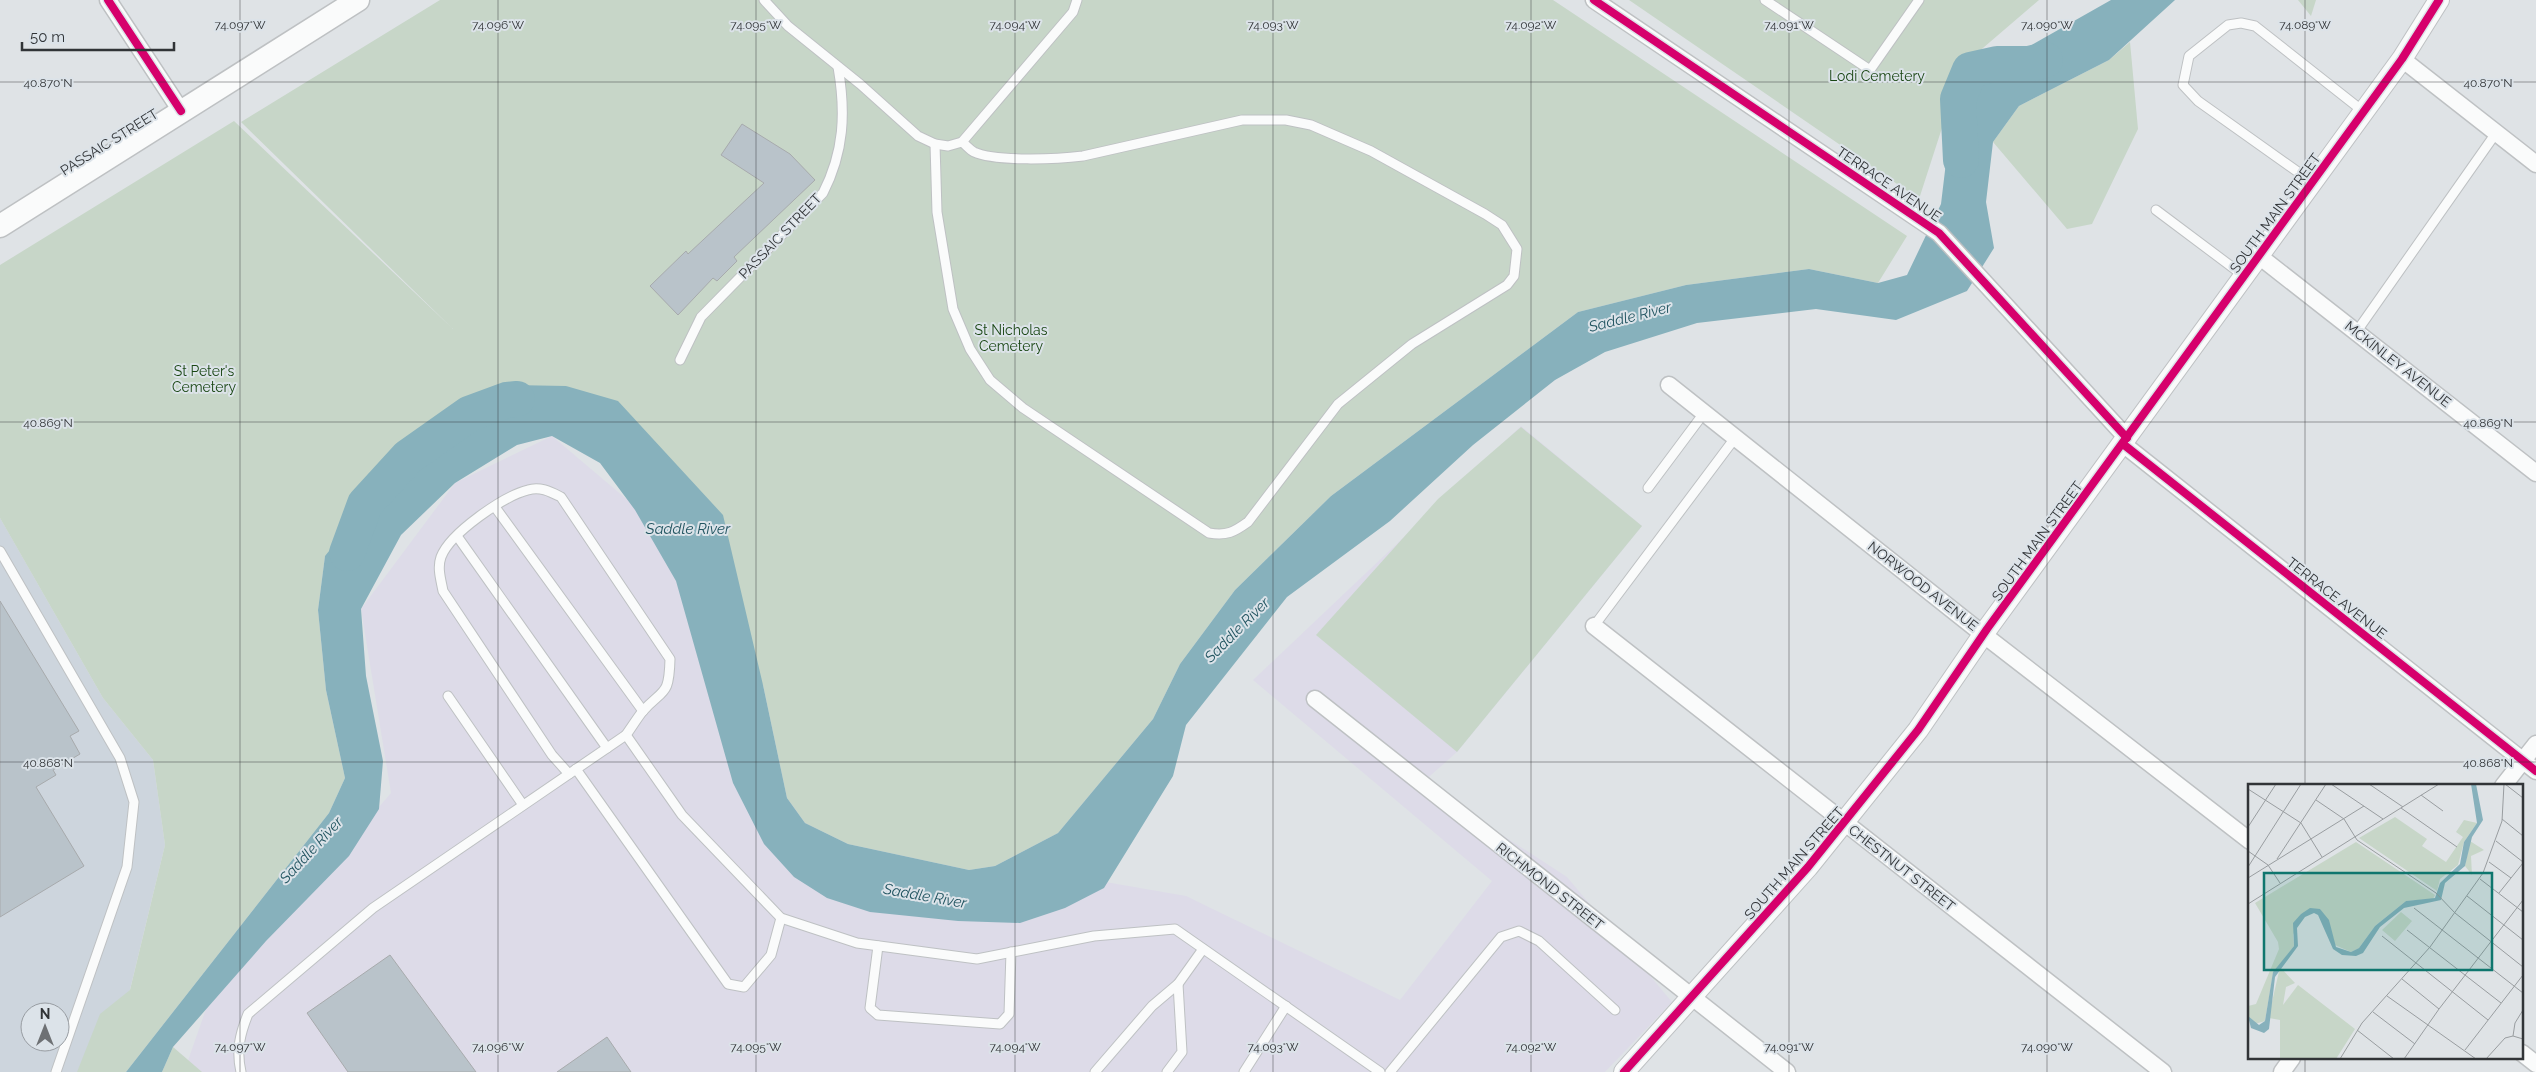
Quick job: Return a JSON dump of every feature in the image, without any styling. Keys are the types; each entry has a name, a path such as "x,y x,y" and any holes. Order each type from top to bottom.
{"main road":[{"name":"PASSAIC STREET","path":"0,226 358,0"}],"street":[{"path":"108,0 181,111"},
{"name":"TERRACE AVENUE","path":"1594,0 1939,233 1979,274 2125,441 2536,771"},
{"name":"SOUTH MAIN STREET","path":"1624,1072 1846,824 1918,730 1984,635 2402,59 2439,0"},
{"path":"2402,59 2536,164"},
{"name":"MCKINLEY AVENUE","path":"2259,256 2536,473"},
{"name":"NORWOOD AVENUE","path":"1669,385 1984,635 2248,838"},
{"name":"CHESTNUT STREET","path":"1594,626 2163,1072"},
{"name":"RICHMOND STREET","path":"1315,699 1787,1072"},
{"path":"2506,784 2536,744"},
{"path":"2524,1055 2536,1064"},
{"path":"2282,1072 2291,1060"}],"lane":[{"path":"764,0 788,26 918,136 935,144 948,146 962,142 1073,12 1076,0"},
{"path":"1765,0 1870,70 1919,0"},
{"path":"2312,182 2193,96 2183,85 2189,56 2228,25 2241,23 2255,26 2364,112"},
{"name":"PASSAIC STREET","path":"680,360 701,317 823,193 832,175 841,148 843,93 838,67"},
{"path":"935,144 937,212 953,308 970,349 990,380 1023,408 1209,533 1222,536 1233,533 1248,522 1338,404 1412,344 1491,297 1507,285 1514,276 1517,249 1502,224 1372,151 1311,125 1286,120 1242,120 1083,156 1060,159 1030,159 975,152 962,142"},
{"path":"2357,331 2496,133"},
{"path":"2156,210 2244,276"},
{"path":"1648,488 1704,412"},
{"path":"1594,626 1735,438"},
{"path":"241,1072 238,1050 240,1036 248,1014 373,908 523,805 572,772 626,735 643,711 663,695 668,684 670,659 561,497 544,489 528,489 475,517 456,536 442,556 439,571 443,591 552,755 572,772 728,984 744,987 771,955 782,918"},
{"path":"495,507 643,711"},
{"path":"456,536 607,748"},
{"path":"0,552 120,758 134,802 127,867 56,1072"},
{"path":"448,696 523,805"},
{"path":"626,735 682,815 782,918 857,943 977,959 1094,936 1175,929 1380,1072"},
{"path":"1390,1072 1501,937 1519,931 1539,941 1615,1010"},
{"path":"878,946 870,1008 878,1015 1000,1024 1009,1014 1012,952"},
{"path":"1095,1072 1152,1006 1178,984 1203,949"},
{"path":"1167,1072 1182,1052 1178,984"},
{"path":"1244,1072 1286,1006"}],"shaded area":[{"path":"1521,426 1642,526 1457,752 1422,783 1567,877 1672,1002 1605,1072 184,1072 206,1009 391,793 361,609 455,483 552,436 663,530 719,731 893,905 1094,880 1186,896 1400,1000 1492,881 1253,680"},
{"path":"0,518 103,698 153,760 165,845 110,1072 0,1072"}],"green space":[{"name":"St Nicholas Cemetery","path":"440,0 1553,0 1907,236 1878,283 1809,269 1686,285 1578,312 1331,496 1235,590 1180,664 1153,719 1058,833 995,866 969,870 848,844 805,823 787,798 763,685 566,386 325,556 318,610 326,690 345,778 329,813 126,1072 77,1072 100,1014 130,990 165,845 153,760 103,698 0,518 0,265 234,121 453,329 241,122"},
{"name":"Lodi Cemetery","path":"1629,0 2039,0 1962,66 1919,199"},
{"path":"2298,0 2316,0 2311,16"},
{"path":"2130,42 2138,129 2092,224 2067,229 1993,142 2019,106 2109,60"},
{"path":"1521,427 1642,526 1457,752 1316,635 1438,499"},
{"path":"173,1047 202,1072 162,1072"}],"water":[{"name":"Saddle River","path":"2111,0 2175,0 2109,60 2019,106 1993,142 1986,202 1994,248 1967,291 1896,320 1816,309 1697,323 1605,352 1555,380 1473,445 1390,521 1287,597 1186,725 1173,776 1104,888 1065,908 1020,923 958,921 870,912 827,898 794,877 764,844 733,783 676,581 635,510 600,463 552,436 517,445 455,483 401,535 361,609 366,676 383,761 379,809 349,856 266,941 173,1047 162,1072 126,1072 329,813 345,778 326,690 318,610 325,556 406,456 512,385 566,386 618,401 723,515 763,685 787,798 805,823 848,844 969,870 995,866 1058,833 1153,719 1180,664 1235,590 1331,496 1578,312 1686,285 1809,269 1878,283 1907,275 1941,204 1947,154 1960,103 1986,71"}],"building":[{"path":"742,124 790,154 815,180 734,257 737,261 717,281 713,278 678,315 650,286 686,251 688,254 764,183 721,155"},
{"path":"0,601 79,731 70,736 80,754 53,770 56,775 36,787 84,866 0,917"},
{"path":"390,955 476,1072 348,1072 307,1013"},
{"path":"607,1037 631,1072 557,1072"}],"waterway":[{"name":"Saddle River","path":"1961,160 1958,99 1970,70 1997,64 2029,64 2045,60"},
{"name":"Saddle River","path":"347,553 365,504 408,457 469,414 507,400 517,399"}],"cycle path":[{"path":"108,0 181,111"},
{"path":"1594,0 1939,233 2127,438"},
{"path":"1624,1072 1808,867 1918,730 1987,629 2402,59 2439,0"},
{"path":"2123,444 2536,771"}],"park label":[{"name":"St Peter's Cemetery","path":"204,380"}]}
